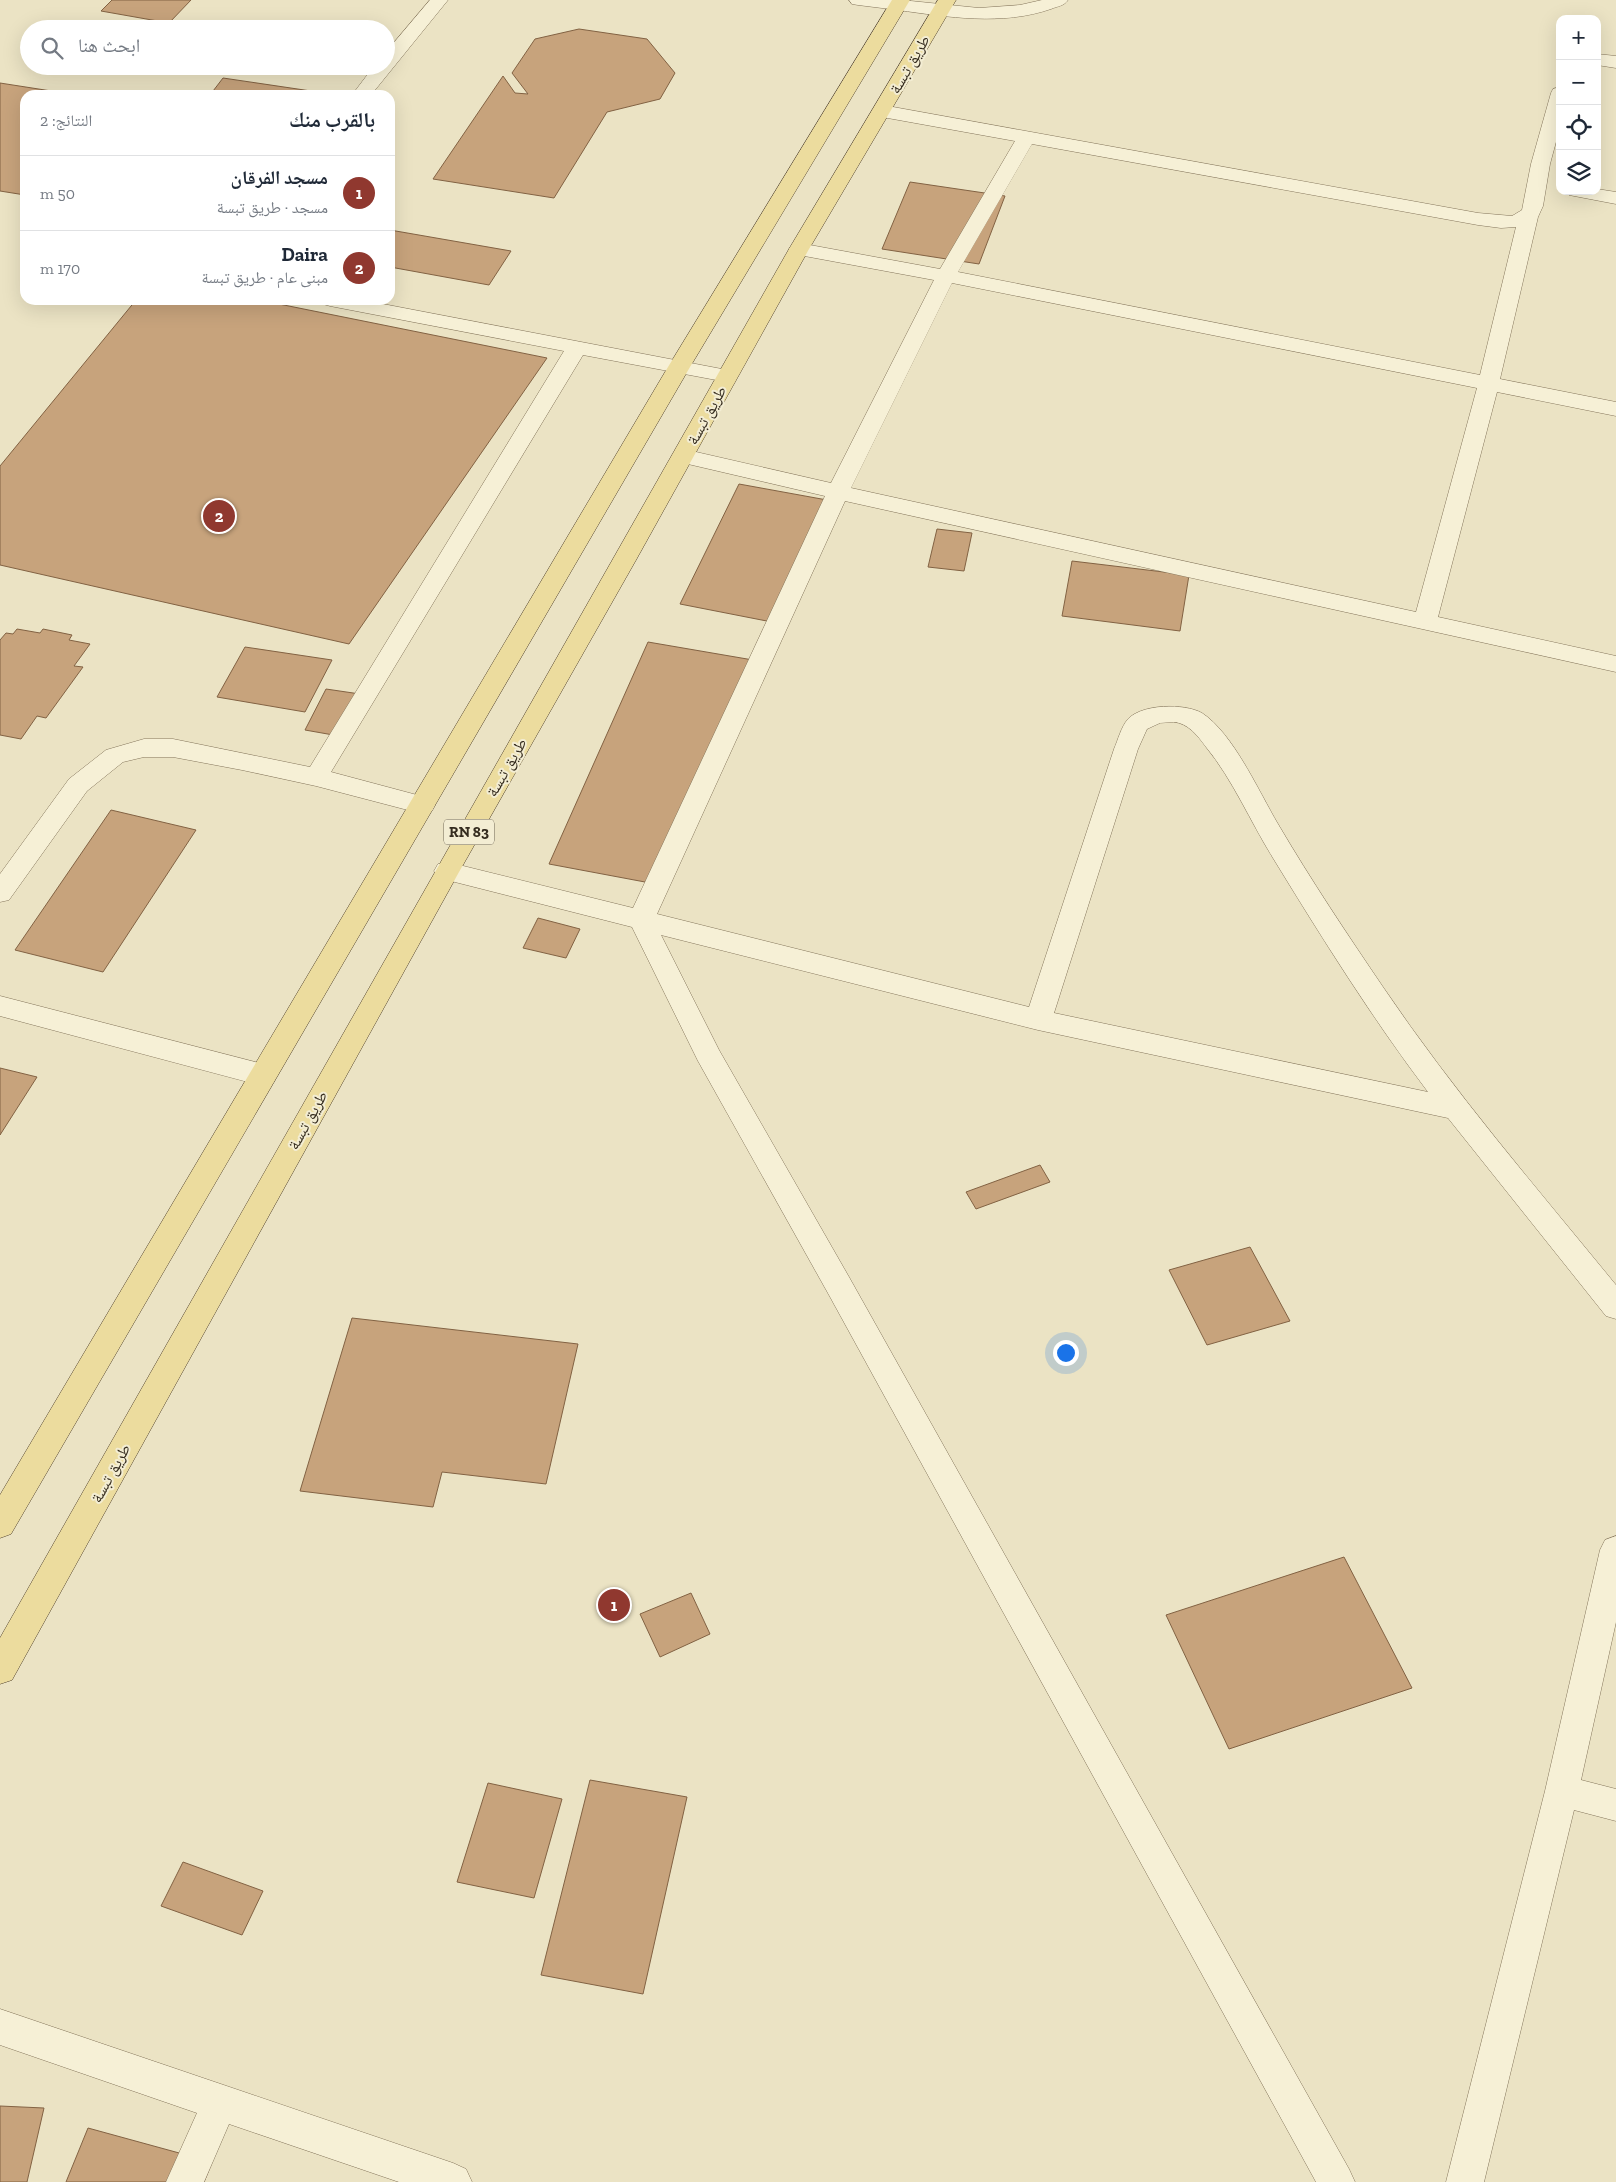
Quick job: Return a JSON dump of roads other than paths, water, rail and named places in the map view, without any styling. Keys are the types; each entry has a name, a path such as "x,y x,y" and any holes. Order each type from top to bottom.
{"main road":[{"path":"0,1524 679,367 899,2"},
{"name":"طريق تبسة","path":"0,1669 447,871 799,249 944,5"}],"street":[{"path":"395,53 439,0"},
{"path":"858,0 944,5 1008,12 1030,9 1059,0"},
{"path":"1601,60 1616,62"},
{"path":"365,90 377,75"},
{"path":"1425,622 1488,385 1528,217 1534,200 1544,186 1558,105"},
{"path":"882,111 1480,220 1515,222 1528,217"},
{"path":"641,920 838,492 946,276 1027,137"},
{"path":"1599,195 1616,198"},
{"path":"799,249 946,276 1616,410"},
{"path":"357,305 727,376"},
{"path":"316,776 578,346"},
{"path":"683,456 1605,662 1616,684"},
{"path":"1038,1020 1126,749 1136,724 1157,714 1178,714 1194,719 1213,736 1289,864 1370,988 1455,1109 1616,1307"},
{"path":"0,893 78,785 116,756 144,748 173,748 316,776 423,805"},
{"path":"447,871 1038,1020 1455,1109"},
{"path":"641,920 708,1054 839,1286 1336,2182"},
{"path":"0,1006 263,1075"},
{"path":"1465,2182 1562,1791 1616,1550"},
{"path":"1562,1791 1616,1805"},
{"path":"0,2027 453,2182"},
{"path":"185,2182 220,2102"}],"place":[{"name":"Daira","path":"219,516"},
{"name":"مسجد الفرقان","path":"614,1605"}]}
